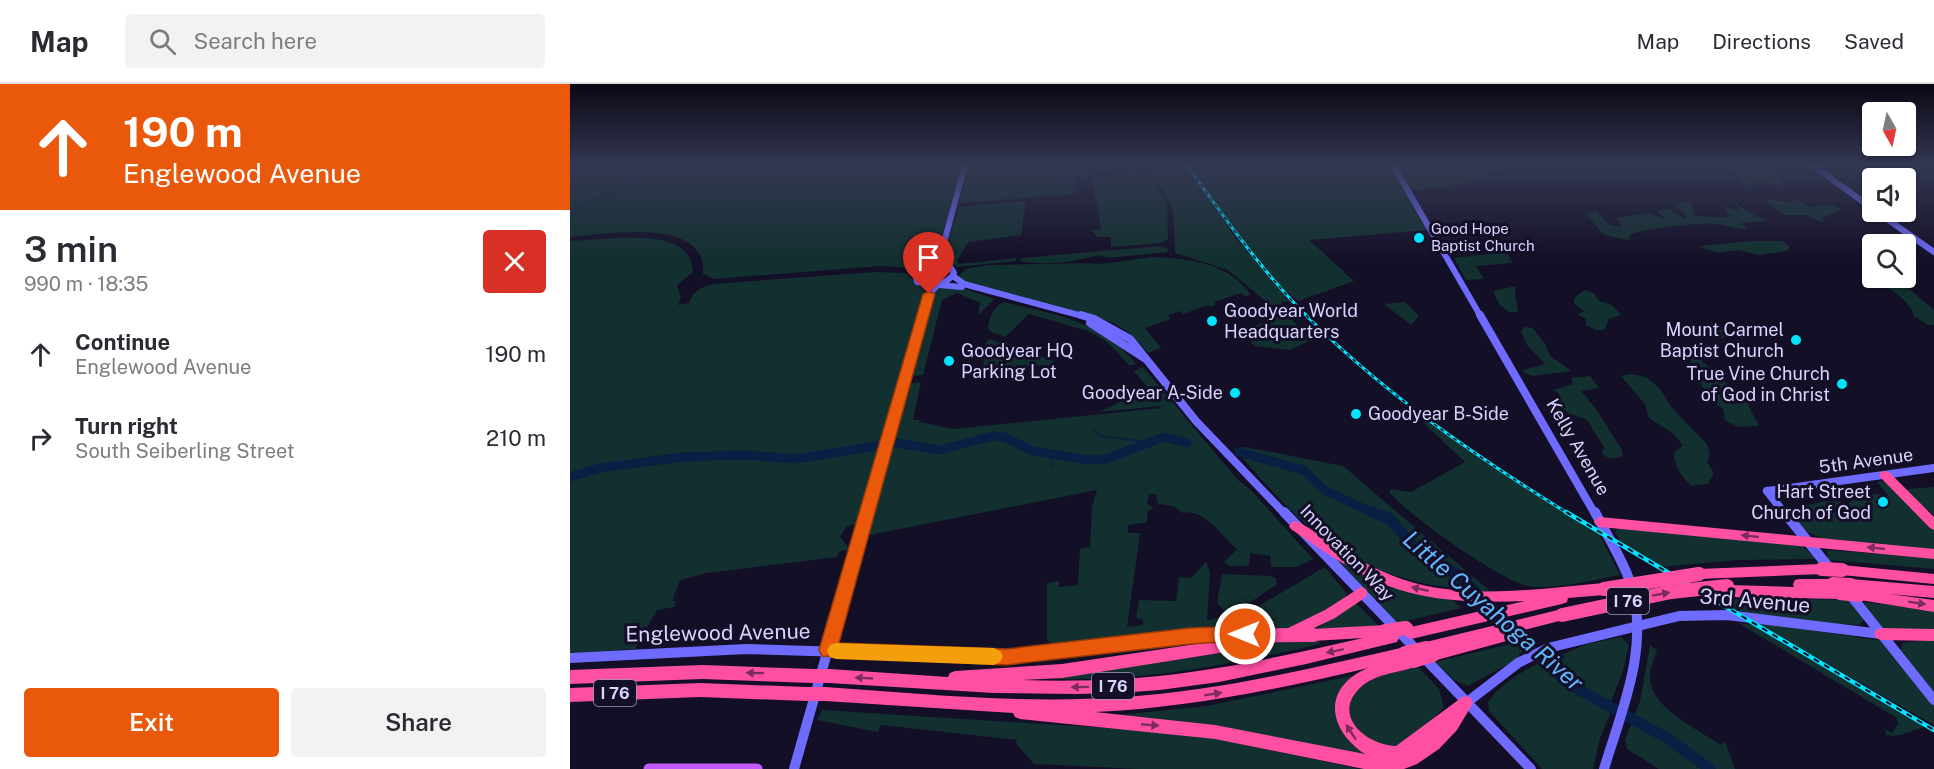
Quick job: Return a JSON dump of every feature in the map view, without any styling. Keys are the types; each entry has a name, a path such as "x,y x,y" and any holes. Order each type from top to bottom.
{"highway":[{"path":"1884,475 1934,525"},
{"path":"1600,522 1934,554"},
{"path":"1295,526 1361,568 1420,590 1501,596 1604,589"},
{"name":"I 76","path":"570,677 702,672 1035,687 1161,683 1243,671 1388,635 1469,620 1604,589 1699,574 1822,569 1934,578"},
{"path":"1846,589 1934,592"},
{"path":"1846,589 1934,606"},
{"name":"I 76","path":"570,695 660,691 825,694 946,702 1076,706 1162,701 1255,687 1409,657 1563,615 1643,597 1695,590 1846,589"},
{"path":"905,681 1062,671 1265,641 1320,620 1361,593"},
{"path":"1881,634 1934,635"},
{"path":"1046,653 1190,636 1388,635"},
{"path":"1409,657 1361,678 1346,694 1342,709 1346,725 1363,746 1386,756 1398,754 1412,747 1448,714 1466,703"},
{"path":"570,701 660,691"},
{"path":"946,702 1000,710 1215,732 1387,766 1402,765 1415,758 1454,723 1466,703"}],"main road":[{"path":"928,290 916,280 918,274 936,261 942,250 956,197"},
{"name":"Kelly Avenue","path":"1412,197 1600,522 1630,581 1639,624 1637,657 1604,769"},
{"path":"1891,222 1934,252"},
{"path":"942,250 947,267"},
{"path":"926,269 947,267 952,270 953,276 928,290"},
{"name":"Innovation Way","path":"953,276 958,282 1103,322 1130,339 1196,421 1530,769"},
{"name":"Innovation Way","path":"938,286 962,286 1089,323 1112,334 1136,355 1144,358"},
{"path":"794,769 928,290"},
{"name":"5th Avenue","path":"1808,542 1767,491 1934,468"},
{"path":"1808,542 1934,700"},
{"name":"3rd Avenue","path":"1466,703 1500,676 1548,648 1679,616 1712,614 1881,634"},
{"name":"Englewood Avenue","path":"570,658 746,649 1006,657 1046,653"},
{"path":"649,769 757,769"}],"green space":[{"path":"570,197 953,197 942,239 936,257 931,263 914,268 881,266 713,279 703,274 700,256 689,243 672,236 629,232 570,237"},
{"path":"961,197 1037,197 959,203"},
{"path":"1095,197 1163,197 1167,204 1168,239 1161,243 1111,247 1111,237 1098,237 1090,230 1101,229"},
{"path":"1166,197 1207,197 1237,240 1292,302 1282,301 1281,307 1274,308 1228,270 1175,253 1173,209"},
{"path":"1210,197 1409,197 1428,230 1309,240 1354,281 1298,301 1266,271"},
{"path":"1730,199 1752,214 1770,221 1741,223 1747,229 1715,224 1673,226 1631,234 1628,240 1604,235 1586,214 1596,211 1610,225 1622,227 1617,218 1650,213 1666,220 1656,210 1669,209 1684,219 1686,216 1674,204 1691,202 1695,216 1725,218 1729,215 1723,207 1741,211"},
{"path":"1764,199 1789,202 1798,200 1810,207 1830,205 1843,209 1821,218 1825,221 1822,222 1806,215 1783,215"},
{"path":"1026,202 1021,235 968,242 957,261 959,264 1016,258 1016,261 957,267 945,262 943,255 959,207"},
{"path":"619,238 665,241 685,251 691,260 693,272 677,285 681,297 678,305 689,303 698,290 713,284 875,272 906,273 925,291 858,523 846,527 840,537 848,547 847,550 839,551 837,557 707,573 680,580 672,601 676,601 674,607 657,610 635,649 570,653 570,241"},
{"path":"1782,241 1790,247 1787,251 1759,255 1738,250 1717,253 1698,246"},
{"path":"1159,246 1167,248 1168,252 1108,258 1099,255 1050,263 1020,261 1021,258"},
{"path":"1506,252 1513,263 1476,266 1484,279 1466,280 1454,258"},
{"path":"1152,257 1207,264 1232,276 1251,295 1245,296 1241,293 1214,302 1216,304 1210,307 1208,305 1183,314 1180,311 1168,315 1171,319 1145,328 1161,348 1148,353 1128,332 1112,322 970,284 957,277 966,269 988,265 1100,264"},
{"path":"1516,286 1518,312 1509,312 1500,305 1493,291"},
{"path":"939,287 959,287 995,299 978,315 980,303 957,293 942,300 923,375 911,376 932,293"},
{"path":"1888,288 1908,288 1934,310 1934,325 1928,325 1914,316 1903,299"},
{"path":"1586,290 1594,293 1599,301 1612,305 1621,315 1609,319 1604,330 1596,330 1586,325 1586,319 1577,314 1585,311 1574,304 1575,297"},
{"path":"1004,302 1076,321 1092,328 1123,349 1136,364 1130,366 1106,341 1088,331 1029,314 1005,337 991,332 988,328 991,316 997,306"},
{"path":"1405,302 1419,316 1411,325 1384,304"},
{"path":"1281,315 1289,317 1307,334 1307,342 1289,350 1254,346 1248,338 1250,328"},
{"path":"1717,322 1726,332 1748,330 1753,335 1711,339 1698,324"},
{"path":"1525,327 1533,328 1545,344 1550,356 1572,371 1533,376 1524,373 1523,370 1545,364 1527,345 1521,331"},
{"path":"989,339 1055,362 1052,365 983,369 985,344"},
{"path":"1692,357 1702,357 1701,360 1749,399 1749,407 1759,426 1738,427 1725,420 1723,409 1707,397 1697,375 1689,365"},
{"path":"1143,367 1238,480 1250,489 1313,559 1297,567 1271,567 1270,556 1250,553 1249,566 1230,566 1224,562 1237,549 1212,524 1198,514 1182,513 1174,507 1158,504 1156,494 1149,494 1147,504 1154,508 1147,511 1147,522 1128,525 1128,533 1140,533 1127,627 1143,625 1143,620 1136,618 1139,600 1176,601 1179,577 1191,578 1206,562 1210,572 1207,621 1219,617 1238,618 1325,567 1347,594 1339,605 1287,630 1052,647 1047,639 1047,583 1059,581 1059,587 1078,585 1080,549 1090,547 1092,507 1097,490 869,535 908,384 921,382 913,420 953,429 1161,408 1160,406 1099,412 1148,388 1134,371"},
{"path":"1631,374 1646,377 1660,389 1672,408 1706,443 1710,453 1707,462 1714,473 1708,484 1691,486 1681,474 1675,462 1674,452 1683,446 1674,434 1649,418 1645,404 1621,376"},
{"path":"1590,376 1599,388 1581,391 1596,409 1622,450 1623,455 1618,458 1612,459 1602,454 1604,447 1587,420 1568,413 1559,406 1559,394 1554,390 1573,384 1571,378"},
{"path":"1415,411 1514,480 1599,534 1620,575 1556,586 1534,587 1520,584 1481,562 1415,516 1389,492 1391,489 1411,492 1465,462 1413,413"},
{"path":"1245,447 1343,466 1491,592 1446,587 1408,579 1374,568 1344,553 1290,510 1234,448"},
{"path":"1885,480 1934,527 1934,551 1823,539 1803,530 1791,519 1794,510 1813,504 1835,501 1848,504 1862,496 1873,494 1889,497 1877,482"},
{"path":"1934,487 1934,515 1910,496 1907,489"},
{"path":"1617,528 1801,545 1817,559 1737,560 1660,567 1626,547 1615,533"},
{"path":"1317,541 1332,553 1451,599 1461,608 1398,623"},
{"path":"1827,550 1934,558 1934,569 1828,560"},
{"path":"1222,574 1270,576 1275,578 1277,584 1239,610 1226,613 1217,603"},
{"path":"1753,598 1848,600 1864,619 1860,625 1786,620 1748,613 1717,601"},
{"path":"1863,602 1934,610 1934,632 1881,629"},
{"path":"1356,603 1378,625 1314,630"},
{"path":"1754,622 1883,641 1934,705 1934,725"},
{"path":"1738,623 1753,625 1925,727 1902,735 1886,735 1885,729 1892,733 1898,724 1897,718"},
{"path":"1621,637 1629,645 1623,671 1610,704 1566,678 1549,660 1587,644"},
{"path":"1531,639 1536,646 1518,654 1521,657 1468,686 1454,680 1435,662"},
{"path":"1934,639 1934,694 1900,651 1903,643"},
{"path":"1286,640 1319,640 1320,644 1190,670 1124,677 1057,679 1057,676 1235,651"},
{"path":"1650,645 1657,650 1650,673 1651,685 1656,696 1665,707 1687,724 1721,745 1725,741 1735,769 1659,769 1627,749 1625,740 1640,701"},
{"path":"1539,663 1586,699 1611,712 1600,738 1593,769 1542,769 1489,711 1488,702 1505,684"},
{"path":"1418,667 1439,689 1444,707 1406,744 1388,749 1378,747 1351,726 1349,703 1353,694 1360,687 1378,677"},
{"path":"1351,676 1354,679 1345,735 1363,753 1362,757 1118,715 1207,706"},
{"path":"822,710 1203,736 1359,769 1139,769 1034,764 1016,743 1017,740 881,725 878,732 817,720"}],"waterway":[{"path":"570,212 603,197"},
{"path":"1094,430 1100,436 1147,442"},
{"name":"Little Cuyahoga River","path":"570,477 600,468 683,457 745,455 794,459 896,443 940,450 993,436 1004,437 1033,451 1087,460 1106,459 1164,437 1187,443"},
{"name":"Little Cuyahoga River","path":"1239,452 1303,470 1326,491 1376,514"},
{"path":"1051,467 1052,455"},
{"name":"Little Cuyahoga River","path":"1372,512 1390,519 1416,549 1461,577 1543,661 1574,687 1667,738 1710,769"}],"railway":[{"path":"1210,197 1267,273 1297,306 1359,365 1461,443 1569,514"},
{"path":"1566,512 1934,730"}],"slow traffic":[{"path":"836,651 994,656"}],"place":[{"name":"Good Hope Baptist Church","path":"1419,238"},
{"name":"Goodyear World Headquarters","path":"1212,321"},
{"name":"Mount Carmel Baptist Church","path":"1796,340"},
{"name":"Goodyear HQ Parking Lot","path":"949,361"},
{"name":"True Vine Church of God in Christ","path":"1842,384"},
{"name":"Goodyear A-Side","path":"1235,393"},
{"name":"Goodyear B-Side","path":"1356,414"},
{"name":"Hart Street Church of God","path":"1883,502"}],"route":[{"path":"929,294 828,650 1006,657 1190,636 1245,634"}]}
